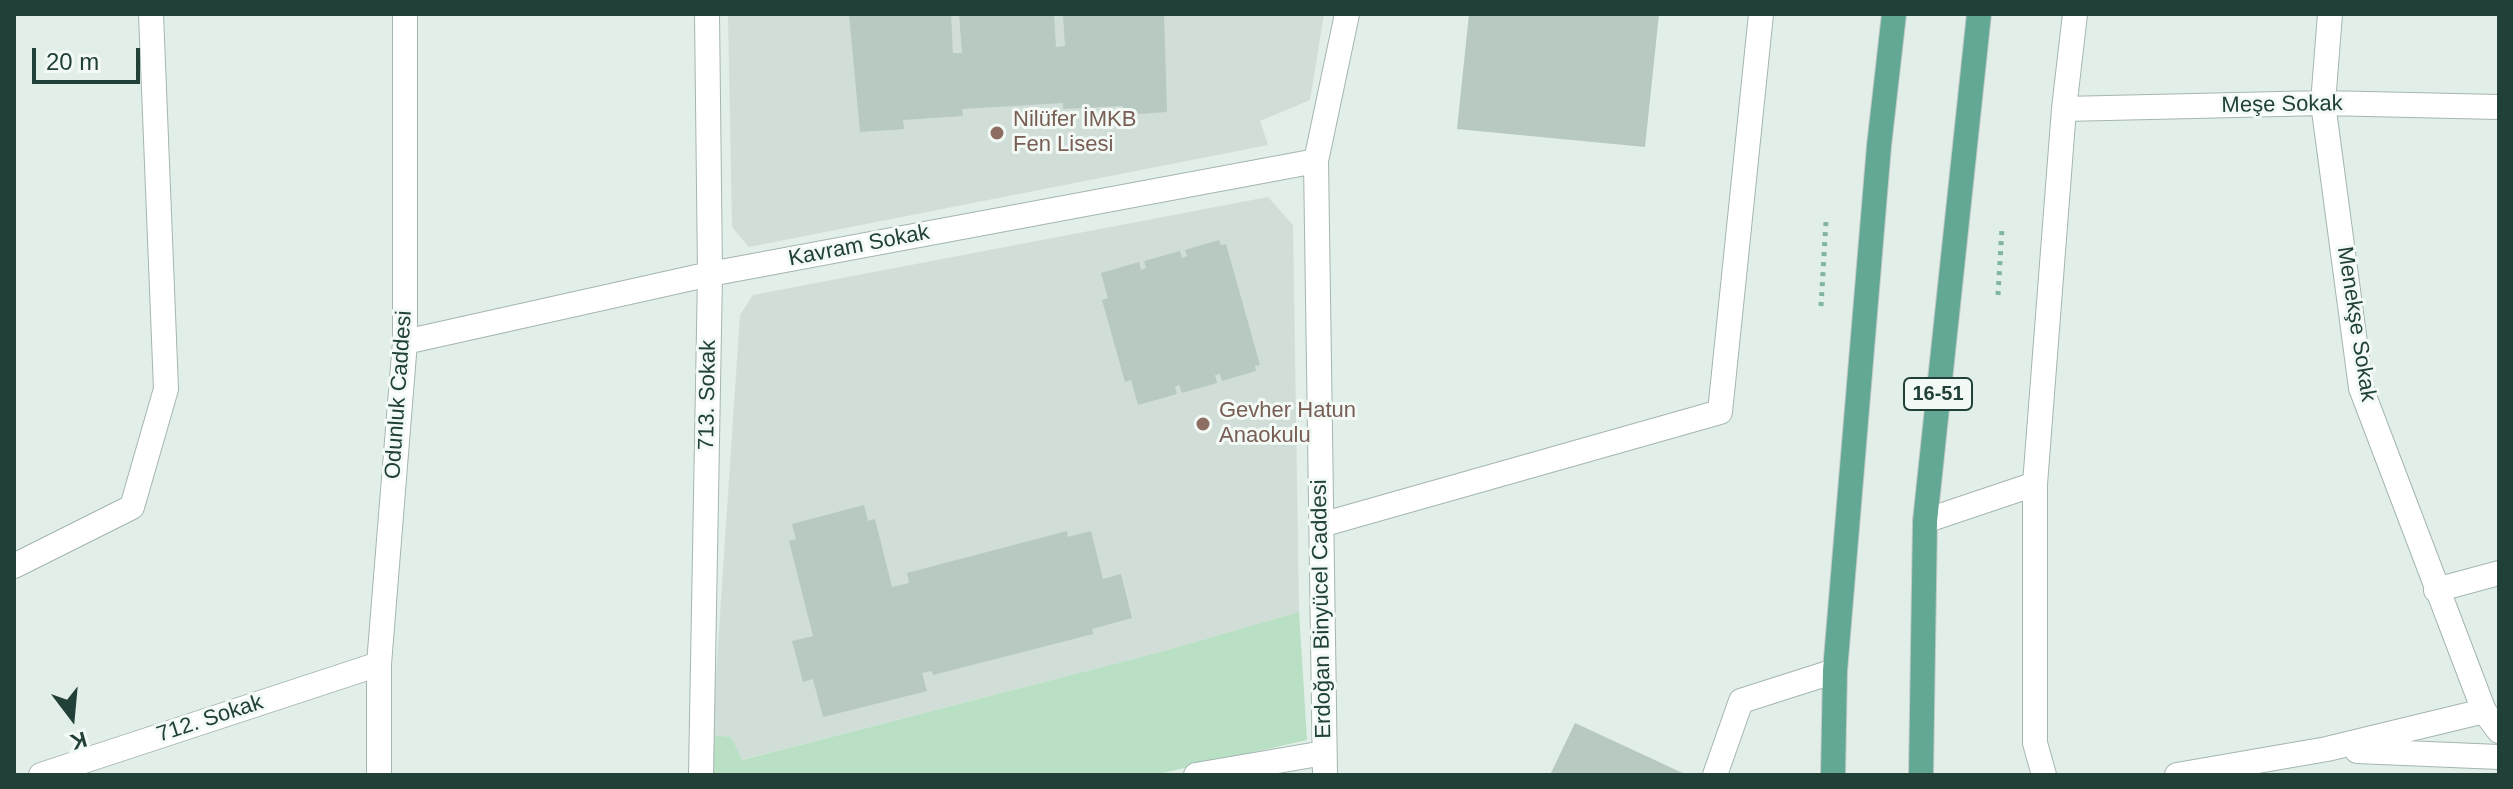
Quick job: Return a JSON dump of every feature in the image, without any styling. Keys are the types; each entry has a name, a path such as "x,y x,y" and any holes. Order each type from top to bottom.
{"main road":[{"path":"1833,775 1835,671 1879,146 1894,14"},
{"name":"16-51","path":"1921,775 1925,521 1979,14"}],"street":[{"path":"14,566 132,507 166,389 151,14"},
{"name":"Odunluk Caddesi","path":"379,775 379,664 405,342 405,14"},
{"name":"713. Sokak","path":"701,775 710,274 707,14"},
{"name":"Erdoğan Binyücel Caddesi","path":"1324,764 1316,161 1347,14"},
{"path":"1321,525 1720,412 1761,14"},
{"path":"2044,775 2035,743 2035,484 2064,109 2075,14"},
{"name":"Menekşe Sokak","path":"2330,14 2323,103 2361,388 2484,711 2499,731"},
{"name":"Meşe Sokak","path":"2064,109 2323,103 2499,107"},
{"name":"Kavram Sokak","path":"405,342 710,274 1316,161"},
{"path":"1925,521 2035,484"},
{"path":"2436,590 2499,573"},
{"name":"712. Sokak","path":"41,775 379,664"},
{"path":"1715,775 1741,701 1835,671"},
{"path":"2177,775 2327,749 2484,711"},
{"path":"2327,749 2499,757"},
{"path":"1196,775 1324,764"}],"path":[{"path":"1821,306 1826,221"},
{"path":"1998,295 2002,228"}],"shaded area":[{"name":"Nilüfer İMKB Fen Lisesi","path":"728,14 1324,14 1310,100 1260,121 1268,145 749,247 732,227"},
{"path":"1268,197 1293,225 1299,612 1164,651 741,760 731,737 712,735 740,315 753,295"}],"green space":[{"path":"1299,612 1307,740 1154,775 711,775 712,735 731,737 742,760 1164,651"}],"building":[{"path":"849,14 951,14 953,53 962,53 959,14 1054,14 1056,47 1065,46 1063,14 1164,14 1167,112 1123,115 1123,106 1063,109 1063,103 962,109 963,116 903,120 904,129 860,132"},
{"path":"1469,14 1659,14 1645,147 1457,129"},
{"path":"1219,240 1221,245 1226,244 1260,365 1255,366 1256,371 1222,381 1220,374 1215,375 1217,383 1182,393 1179,385 1175,387 1177,394 1138,405 1131,380 1125,382 1102,300 1108,298 1101,273 1139,262 1141,270 1146,268 1144,261 1180,251 1182,258 1187,256 1185,250"},
{"path":"864,505 868,521 875,519 892,587 909,583 907,573 1067,531 1068,537 1091,531 1103,579 1121,574 1132,618 1092,629 1093,634 933,675 932,671 922,673 927,691 823,717 813,679 803,682 792,641 813,636 789,541 796,539 792,524"},
{"path":"1575,723 1687,775 1550,775"}],"place":[{"name":"Nilüfer İMKB Fen Lisesi","path":"997,133"},
{"name":"Gevher Hatun Anaokulu","path":"1203,424"}]}
